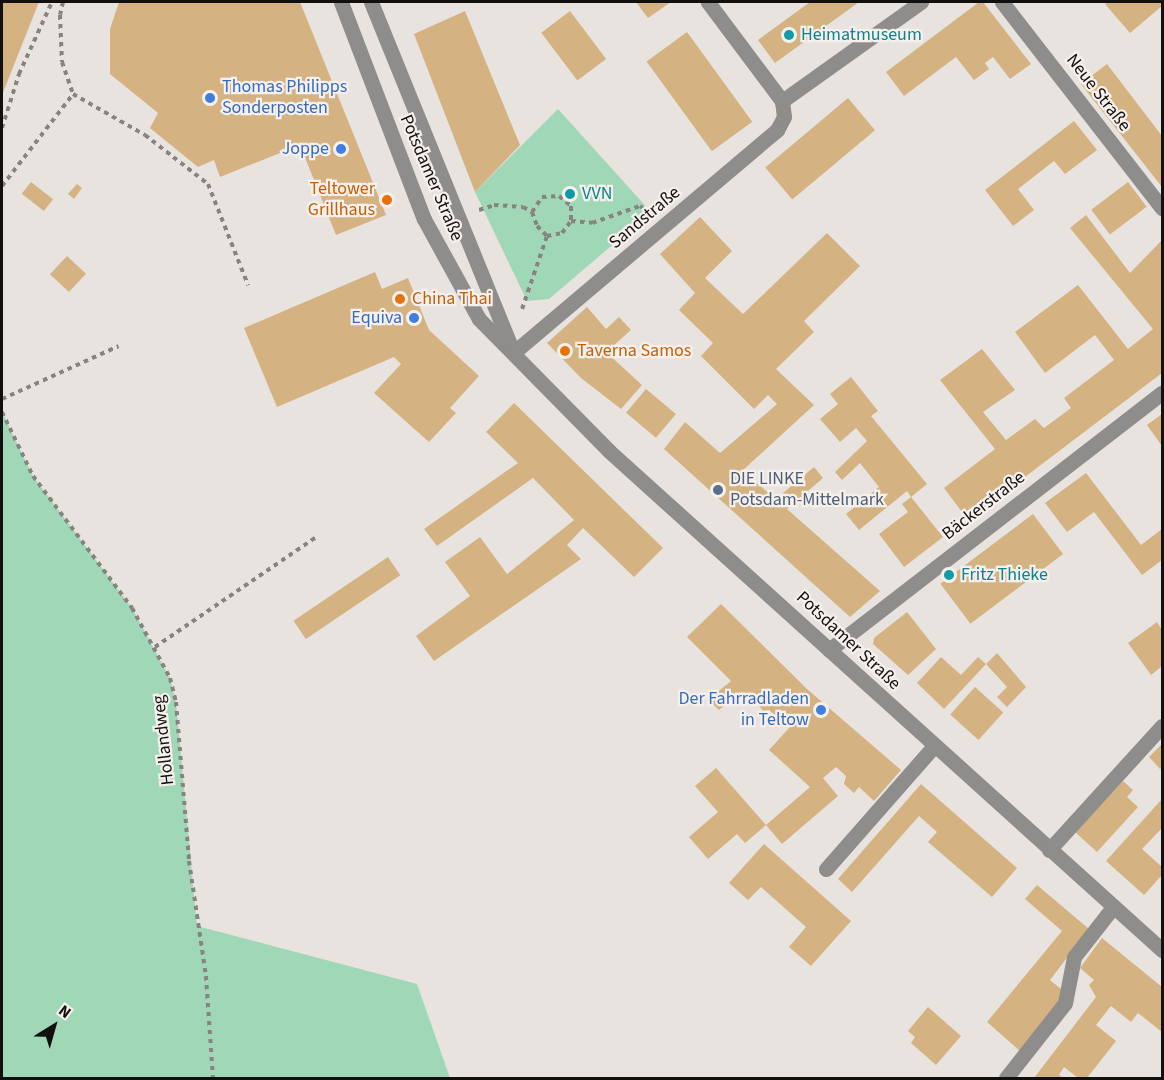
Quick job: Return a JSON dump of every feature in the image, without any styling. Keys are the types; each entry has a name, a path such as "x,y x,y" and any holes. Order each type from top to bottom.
{"street":[{"name":"Potsdamer Straße","path":"340,2 424,219 478,319 609,451 1162,950"},
{"name":"Potsdamer Straße","path":"371,2 513,353"},
{"path":"708,2 782,101 921,2"},
{"name":"Neue Straße","path":"1002,2 1162,208"},
{"name":"Sandstraße","path":"513,353 777,130 784,117 782,101"},
{"name":"Bäckerstraße","path":"829,650 1162,393"},
{"path":"1049,850 1162,726"},
{"path":"826,868 934,746"},
{"path":"1006,1078 1065,1003 1074,957 1113,907"}],"path":[{"path":"2,128 19,74 52,2"},
{"path":"63,2 60,15 62,62 73,94 145,135 208,184 248,285"},
{"path":"2,186 73,94"},
{"path":"532,212 542,197 559,195 571,206 571,221 562,233 547,236"},
{"path":"479,210 494,205 523,207 532,212 537,226 547,236"},
{"path":"571,221 592,223 640,206 654,217"},
{"path":"522,309 547,236"},
{"path":"2,399 119,346"},
{"name":"Hollandweg","path":"2,412 51,504 132,608 155,647 176,702 213,1078"},
{"path":"155,647 316,537"}],"green space":[{"path":"558,109 651,212 549,299 527,301 475,192"},
{"path":"2,412 33,476 132,608 170,678 176,702 197,926 417,984 450,1078 2,1078"}],"building":[{"path":"2,2 39,2 2,95"},
{"name":"Thomas Philipps Sonderposten","path":"119,2 300,2 386,215 336,235 300,145 220,177 214,160 198,167 150,128 158,113 110,74 110,29"},
{"path":"636,2 671,2 648,18"},
{"name":"Heimatmuseum","path":"810,2 859,2 775,63 758,40"},
{"path":"979,2 983,2 1031,64 1010,79 993,57 985,63 989,69 974,80 956,57 904,96 886,72"},
{"path":"1108,2 1162,2 1162,6 1130,33 1105,4"},
{"path":"465,11 520,145 475,192 414,34"},
{"path":"570,11 606,59 577,81 541,33"},
{"path":"687,32 752,122 712,151 647,61"},
{"path":"1107,64 1162,136 1162,187 1081,84"},
{"path":"848,98 875,130 792,200 765,167"},
{"path":"1074,121 1097,150 1065,174 1054,161 1018,189 1034,210 1013,226 985,190"},
{"path":"31,182 53,199 44,211 22,194"},
{"path":"1128,182 1147,207 1110,234 1091,210"},
{"path":"77,184 82,188 74,199 68,194"},
{"path":"1086,215 1130,273 1162,240 1162,373 968,520 944,488 995,449 940,380 982,349 1015,390 983,412 1006,440 1035,419 1044,428 1071,408 1064,398 1114,360 1095,335 1045,373 1015,332 1078,285 1128,349 1153,329 1070,228"},
{"path":"700,217 732,251 705,278 743,314 827,233 860,266 804,321 814,332 776,369 814,405 742,471 776,499 814,467 823,478 787,509 880,591 850,617 664,449 685,422 720,453 777,404 768,395 754,409 701,356 713,343 679,310 695,293 660,254"},
{"path":"67,256 86,274 69,292 50,274"},
{"path":"375,272 382,289 408,278 429,330 479,376 450,408 456,413 429,442 374,393 401,364 394,357 277,407 244,328"},
{"path":"587,307 606,329 619,317 631,330 606,352 642,385 621,409 581,378 547,343"},
{"path":"851,377 878,411 871,416 927,484 911,497 907,491 859,530 846,514 879,487 860,463 842,480 835,472 867,441 856,428 840,442 820,419 838,404 830,394"},
{"path":"646,389 676,414 656,438 626,413"},
{"path":"514,403 663,548 634,577 583,528 567,545 581,559 434,661 416,636 470,596 445,562 480,537 507,574 574,520 533,478 437,546 424,529 518,463 486,432"},
{"path":"1162,414 1162,446 1147,425"},
{"path":"1086,473 1141,545 1162,529 1162,560 1142,575 1094,512 1067,532 1045,503"},
{"path":"911,497 943,537 904,567 879,534 908,512 902,504"},
{"path":"1033,514 1063,554 970,624 940,584"},
{"path":"388,557 400,575 306,639 293,621"},
{"path":"721,604 807,689 901,770 874,801 859,787 854,793 844,784 846,776 836,767 823,778 838,796 782,844 766,825 810,787 769,750 790,727 769,710 763,711 750,693 745,697 741,692 719,710 708,700 731,681 687,637"},
{"path":"907,612 936,649 908,675 873,644 874,638"},
{"path":"1157,622 1162,630 1162,666 1151,675 1128,643"},
{"path":"997,653 1026,687 1007,707 997,697 1007,687 986,664"},
{"path":"941,657 961,675 978,657 986,664 944,709 917,683"},
{"path":"975,687 1003,712 978,740 950,714"},
{"path":"1162,744 1162,767 1160,769 1149,757"},
{"path":"716,768 766,825 745,843 737,834 708,859 689,837 718,812 695,786"},
{"path":"1123,781 1133,790 1127,797 1138,807 1097,852 1075,832"},
{"path":"921,784 1017,868 992,897 928,842 937,832 919,816 852,892 838,879"},
{"path":"1162,799 1162,828 1142,849 1162,867 1162,875 1144,895 1106,861"},
{"path":"764,844 851,921 811,966 789,947 806,927 761,887 748,900 729,883"},
{"path":"1037,885 1089,929 1050,980 1066,993 1021,1052 987,1022 1062,931 1025,899"},
{"path":"1102,938 1162,987 1162,1032 1138,1013 1131,1022 1111,1006 1096,1025 1116,1041 1087,1078 1078,1078 1064,1067 1059,1075 1063,1078 1034,1078 1096,997 1089,985 1094,980 1080,968"},
{"path":"928,1007 961,1036 936,1065 911,1043 915,1037 908,1031"}],"place":[{"name":"Heimatmuseum","path":"789,35"},
{"name":"Thomas Philipps Sonderposten","path":"210,98"},
{"name":"Joppe","path":"341,149"},
{"name":"VVN","path":"570,194"},
{"name":"Teltower Grillhaus","path":"387,200"},
{"name":"China Thai","path":"400,299"},
{"name":"Equiva","path":"414,318"},
{"name":"Taverna Samos","path":"565,351"},
{"name":"DIE LINKE Potsdam-Mittelmark","path":"718,490"},
{"name":"Fritz Thieke","path":"949,575"},
{"name":"Der Fahrradladen in Teltow","path":"821,710"}]}
